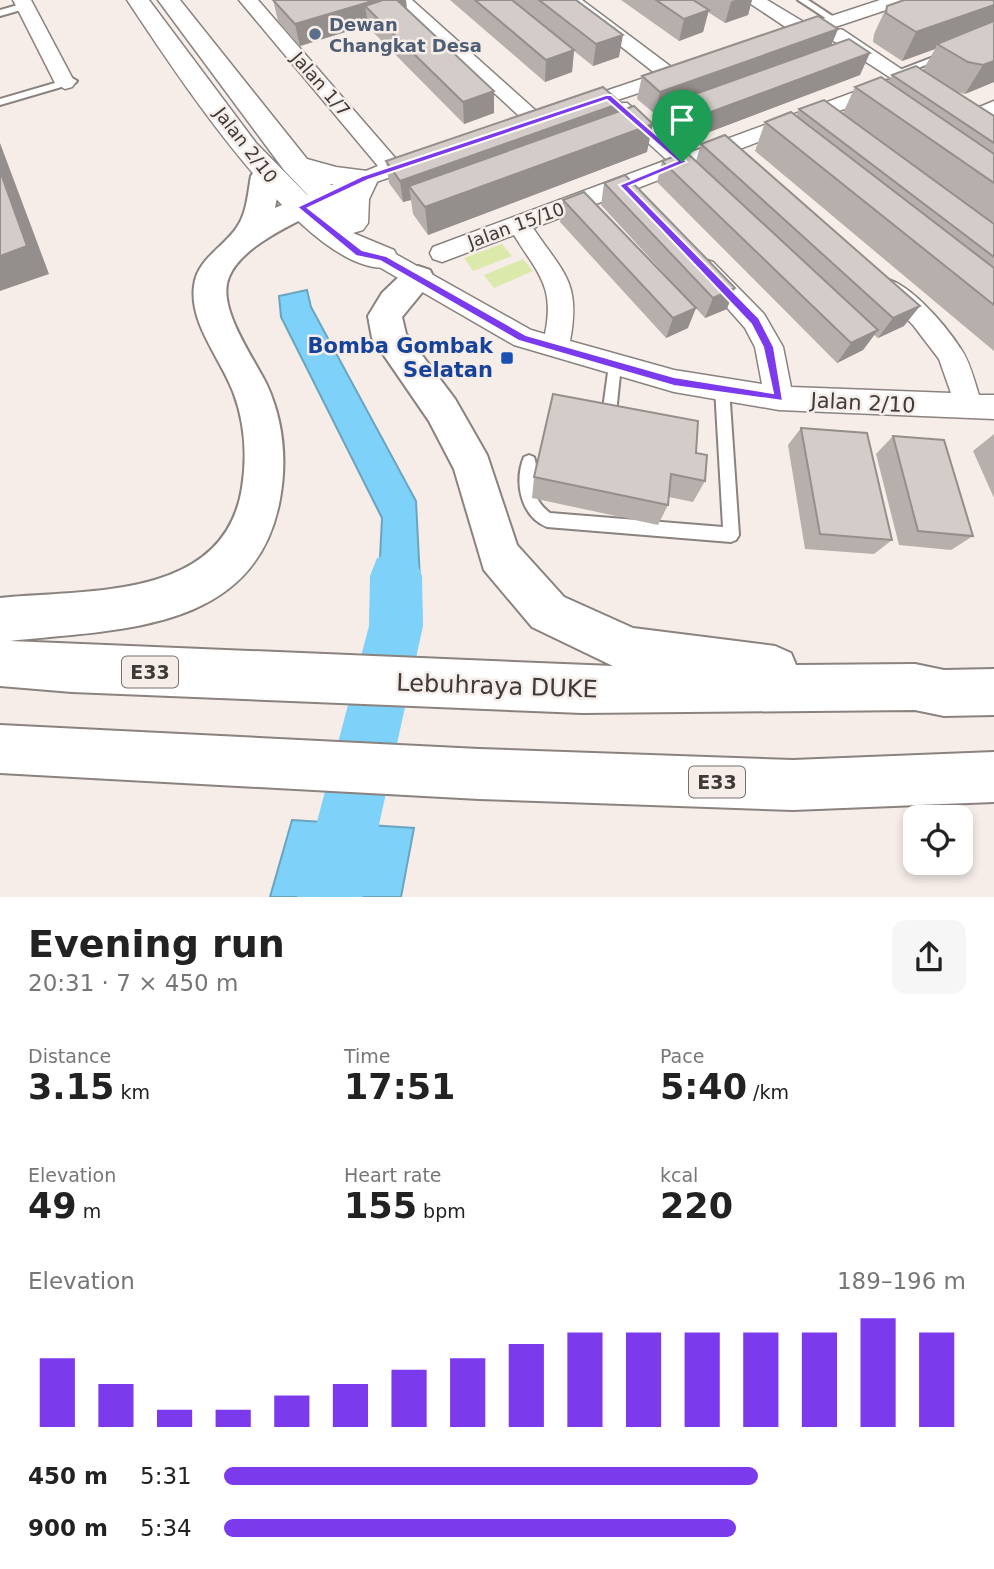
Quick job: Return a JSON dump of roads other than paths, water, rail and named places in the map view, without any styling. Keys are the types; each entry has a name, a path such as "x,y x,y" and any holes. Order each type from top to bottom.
{"highway":[{"path":"0,620 156,599 216,575 244,545 256,519 265,479 263,438 254,398 212,304 210,285 216,271 248,235 259,213 266,176"},
{"path":"248,235 312,202"},
{"path":"430,265 394,302 385,316 389,338 442,410 473,467 499,556 548,612 631,651 915,687"},
{"name":"Lebuhraya DUKE","path":"0,663 487,687 610,690 915,687 944,694 994,692"},
{"name":"E33","path":"0,749 479,774 793,785 994,777"}],"street":[{"name":"Jalan 2/10","path":"138,0 266,176 353,223 374,242 383,258"},
{"name":"Jalan 2/10","path":"169,0 294,164 312,202 359,253 430,265 523,338 674,381 779,398 982,408"},
{"name":"Jalan 1/7","path":"248,0 393,169"},
{"path":"402,0 536,121"},
{"path":"571,0 671,76"},
{"path":"754,0 827,29 985,131"},
{"path":"24,3 69,82"},
{"path":"769,43 901,8"},
{"path":"510,130 696,68"},
{"name":"Jalan 15/10","path":"430,265 519,224 812,114 901,76"},
{"path":"608,97 682,162"},
{"path":"967,119 994,107"},
{"path":"812,114 834,130"},
{"path":"723,147 744,165"},
{"path":"312,202 365,178 445,151"},
{"path":"294,164 335,176 365,178"},
{"path":"353,223 355,199 365,178"},
{"path":"624,185 642,204"},
{"path":"519,224 560,289 563,309 555,349"},
{"path":"689,253 755,321 769,347 779,398"},
{"path":"870,273 922,318 951,355 982,408"}],"lane":[{"path":"802,0 827,29"},
{"path":"0,13 24,3"},
{"path":"901,76 957,50"},
{"path":"0,102 69,82"},
{"path":"608,428 615,365"},
{"path":"529,461 525,492 535,512 547,520 598,519 731,535 733,532 722,388"}],"water":[{"path":"307,290 311,307 416,501 421,600 416,641 376,637 382,518 281,317 279,296"},
{"path":"292,820 414,828 401,897 270,897"}],"waterway":[{"path":"330,897 396,626 396,576"}],"place":[{"name":"Dewan Changkat Desa","path":"315,34"},
{"name":"Bomba Gombak Selatan","path":"507,358"}]}
